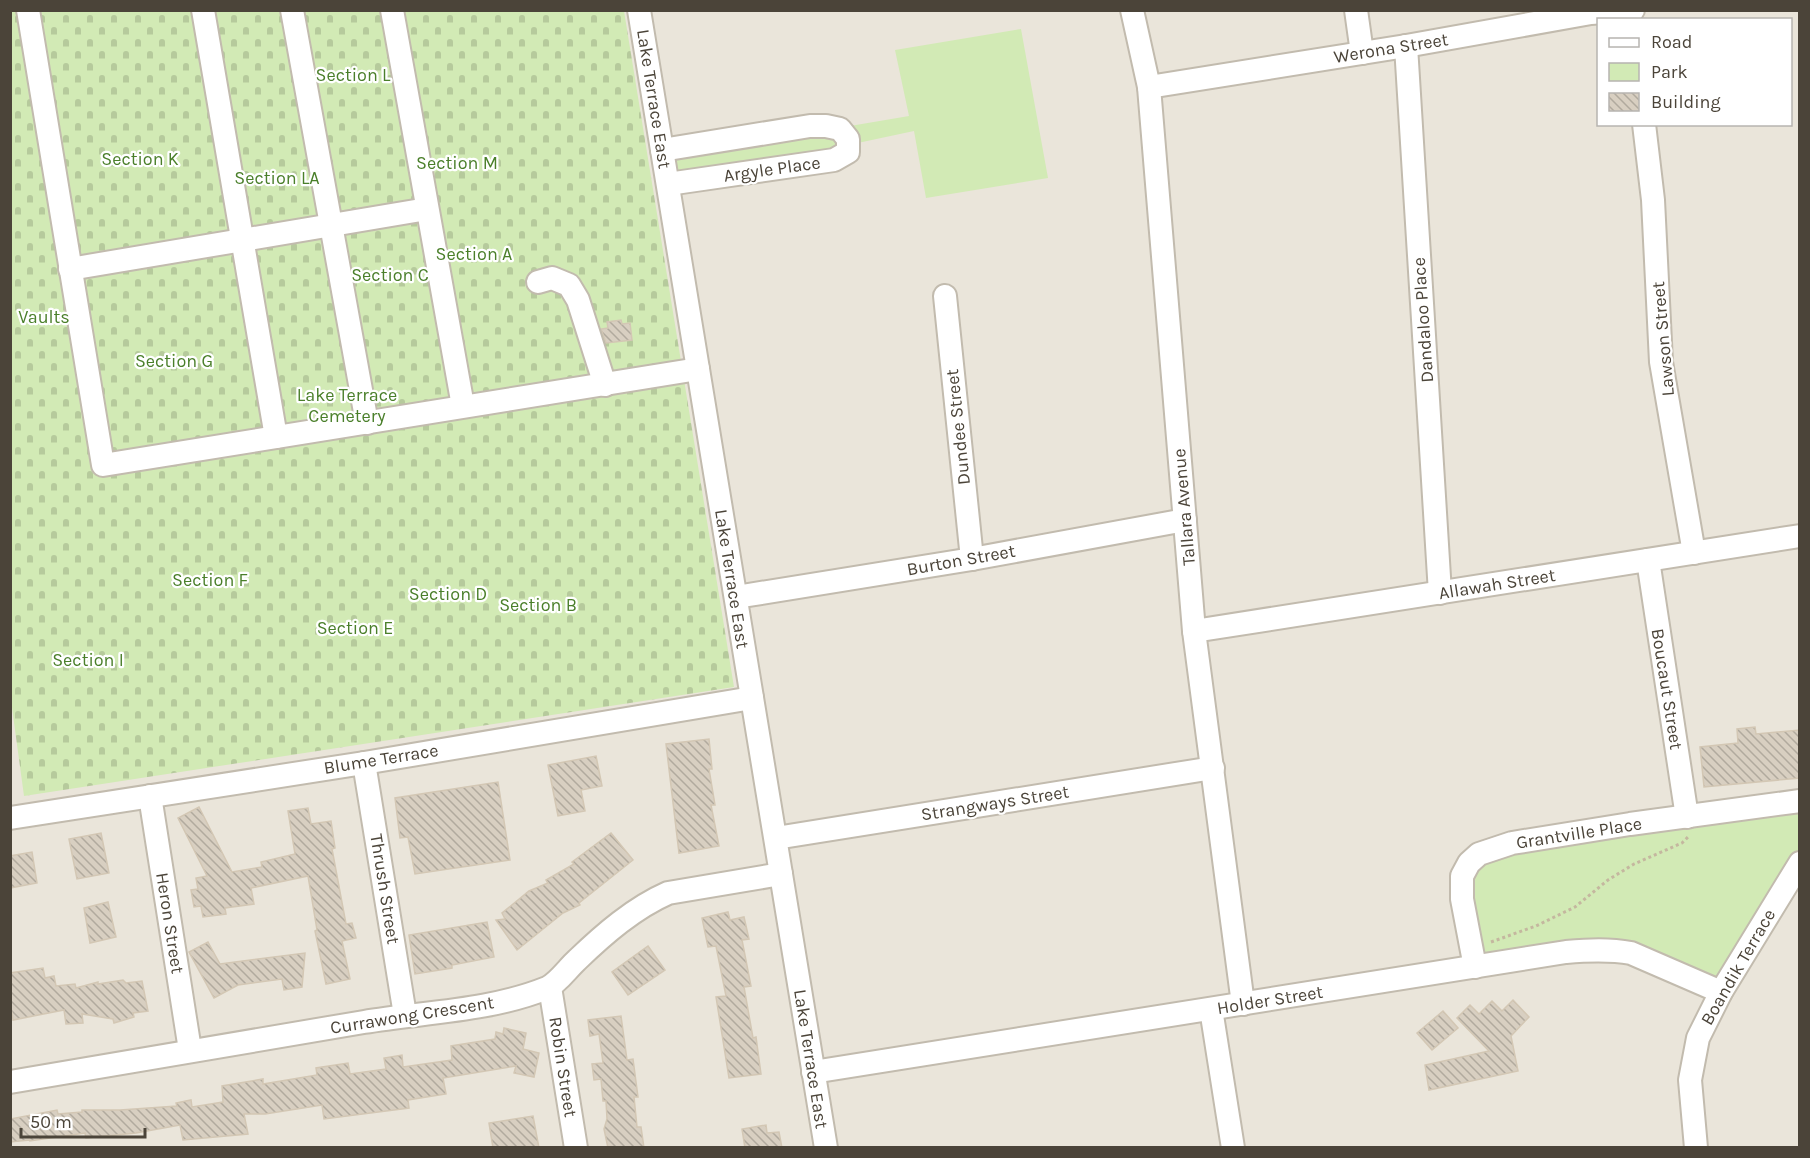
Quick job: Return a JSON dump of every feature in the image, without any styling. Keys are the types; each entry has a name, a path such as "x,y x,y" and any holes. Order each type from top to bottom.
{"street":[{"path":"28,10 102,465 698,369"},
{"path":"203,10 276,437"},
{"path":"291,10 367,423"},
{"path":"392,10 463,406"},
{"name":"Lake Terrace East","path":"639,10 826,1148"},
{"name":"Tallara Avenue","path":"1132,10 1149,87 1194,631 1243,1004"},
{"path":"1356,10 1362,53"},
{"name":"Werona Street","path":"1149,87 1406,46 1591,12 1631,11"},
{"name":"Dandaloo Place","path":"1406,46 1440,593"},
{"name":"Argyle Place","path":"662,150 810,126 840,129 848,139 848,152 834,160 668,184"},
{"name":"Lawson Street","path":"1644,126 1653,200 1661,362 1694,553"},
{"path":"70,269 427,209"},
{"path":"538,282 552,278 569,285 578,300 606,384"},
{"name":"Dundee Street","path":"945,296 972,559"},
{"name":"Burton Street","path":"736,597 972,559 1185,520"},
{"name":"Allawah Street","path":"1194,631 1800,536"},
{"name":"Boucaut Street","path":"1648,560 1688,826"},
{"name":"Blume Terrace","path":"10,818 364,763 752,698"},
{"name":"Thrush Street","path":"364,763 405,1015"},
{"name":"Strangways Street","path":"776,838 1213,768"},
{"name":"Heron Street","path":"150,796 190,1050"},
{"name":"Grantville Place","path":"1474,961 1462,899 1462,876 1469,863 1479,855 1512,843 1688,826 1800,801"},
{"name":"Boandik Terrace","path":"1696,1148 1689,1080 1698,1038 1721,992 1800,862"},
{"name":"Currawong Crescent","path":"10,1082 405,1015 502,1002 550,987 578,958 636,910 668,893 781,874"},
{"name":"Holder Street","path":"813,1072 1243,1004 1474,961 1566,952 1616,950 1649,959 1721,992"},
{"name":"Robin Street","path":"550,987 576,1148"},
{"path":"1211,1009 1233,1148"}],"path":[{"path":"1474,961 1493,940 1536,926 1575,908 1608,880 1626,869 1682,843 1688,826"}],"shaded area":[{"path":"11,11 1799,11 1799,1147 11,1147"}],"green space":[{"name":"Lake Terrace Cemetery","path":"10,11 624,11 734,687 24,796 10,693"},
{"path":"1021,29 1048,178 926,198 914,131 853,144 850,126 909,116 895,50"},
{"path":"826,130 844,149 670,180 665,153"},
{"path":"1799,805 1799,852 1720,985 1654,954 1477,963 1470,871 1482,857"}],"building":[{"path":"621,320 622,324 630,323 632,340 606,343 601,329 608,328 607,322"},
{"path":"1755,727 1756,734 1800,730 1800,778 1704,787 1700,747 1738,743 1737,729"},
{"path":"709,739 712,769 709,769 715,805 711,805 719,846 679,853 666,744"},
{"path":"596,756 602,786 581,790 585,811 558,816 548,765"},
{"path":"498,782 510,860 415,874 408,837 400,838 395,798"},
{"path":"199,807 232,872 262,867 261,862 295,854 288,811 308,808 311,824 331,821 335,848 332,849 346,924 352,923 356,938 342,941 350,979 326,984 315,931 317,930 308,876 251,888 254,904 225,908 226,914 203,917 201,906 194,907 191,890 198,889 196,878 207,876 178,818"},
{"path":"101,833 109,873 77,879 69,839"},
{"path":"611,833 633,860 579,903 580,905 563,913 517,950 496,920 505,919 502,913 529,891 548,883 546,880 574,864 572,862"},
{"path":"32,852 37,883 10,888 10,856"},
{"path":"108,902 116,937 90,943 84,908"},
{"path":"728,912 730,920 744,917 749,939 742,940 751,986 744,987 753,1038 756,1037 761,1074 729,1078 716,997 726,996 716,946 708,947 702,918"},
{"path":"487,922 494,957 452,965 452,968 415,974 409,935"},
{"path":"208,942 220,964 305,953 302,987 284,990 282,979 238,985 214,998 189,952"},
{"path":"648,946 665,970 628,995 612,972"},
{"path":"43,968 45,978 54,976 56,986 75,984 76,988 98,982 98,984 123,980 126,983 142,981 148,1011 133,1013 134,1017 114,1023 113,1019 82,1014 83,1023 66,1024 64,1010 13,1020 10,1002 10,973"},
{"path":"1513,1000 1529,1017 1511,1036 1518,1071 1429,1090 1425,1065 1489,1051 1457,1018 1470,1005 1479,1014 1492,1001 1502,1011"},
{"path":"1443,1011 1458,1028 1432,1050 1417,1033"},
{"path":"621,1016 627,1060 633,1059 638,1097 634,1097 637,1127 641,1127 644,1148 608,1148 604,1129 607,1119 606,1101 603,1101 601,1079 594,1080 592,1064 603,1063 599,1034 590,1036 588,1020"},
{"path":"504,1028 526,1033 523,1049 539,1053 534,1077 514,1073 516,1066 443,1078 446,1094 408,1100 409,1108 324,1119 322,1105 265,1114 244,1114 248,1134 183,1140 180,1125 136,1133 86,1138 85,1133 10,1142 10,1119 57,1110 58,1114 82,1112 82,1110 177,1106 176,1103 191,1100 192,1107 223,1102 222,1086 263,1079 263,1084 317,1075 316,1068 348,1063 350,1074 386,1069 384,1058 402,1055 403,1067 452,1060 451,1046 495,1039 496,1032 503,1034"},
{"path":"533,1116 539,1148 493,1148 489,1123"},
{"path":"766,1125 767,1133 779,1132 782,1148 745,1148 742,1129"}],"park label":[{"name":"Section L","path":"353,75"},
{"name":"Section K","path":"140,159"},
{"name":"Section M","path":"457,163"},
{"name":"Section LA","path":"277,178"},
{"name":"Section A","path":"474,254"},
{"name":"Section C","path":"390,275"},
{"name":"Vaults","path":"44,317"},
{"name":"Section G","path":"174,361"},
{"name":"Section F","path":"210,580"},
{"name":"Section D","path":"448,594"},
{"name":"Section B","path":"538,605"},
{"name":"Section E","path":"355,628"},
{"name":"Section I","path":"88,660"}]}
